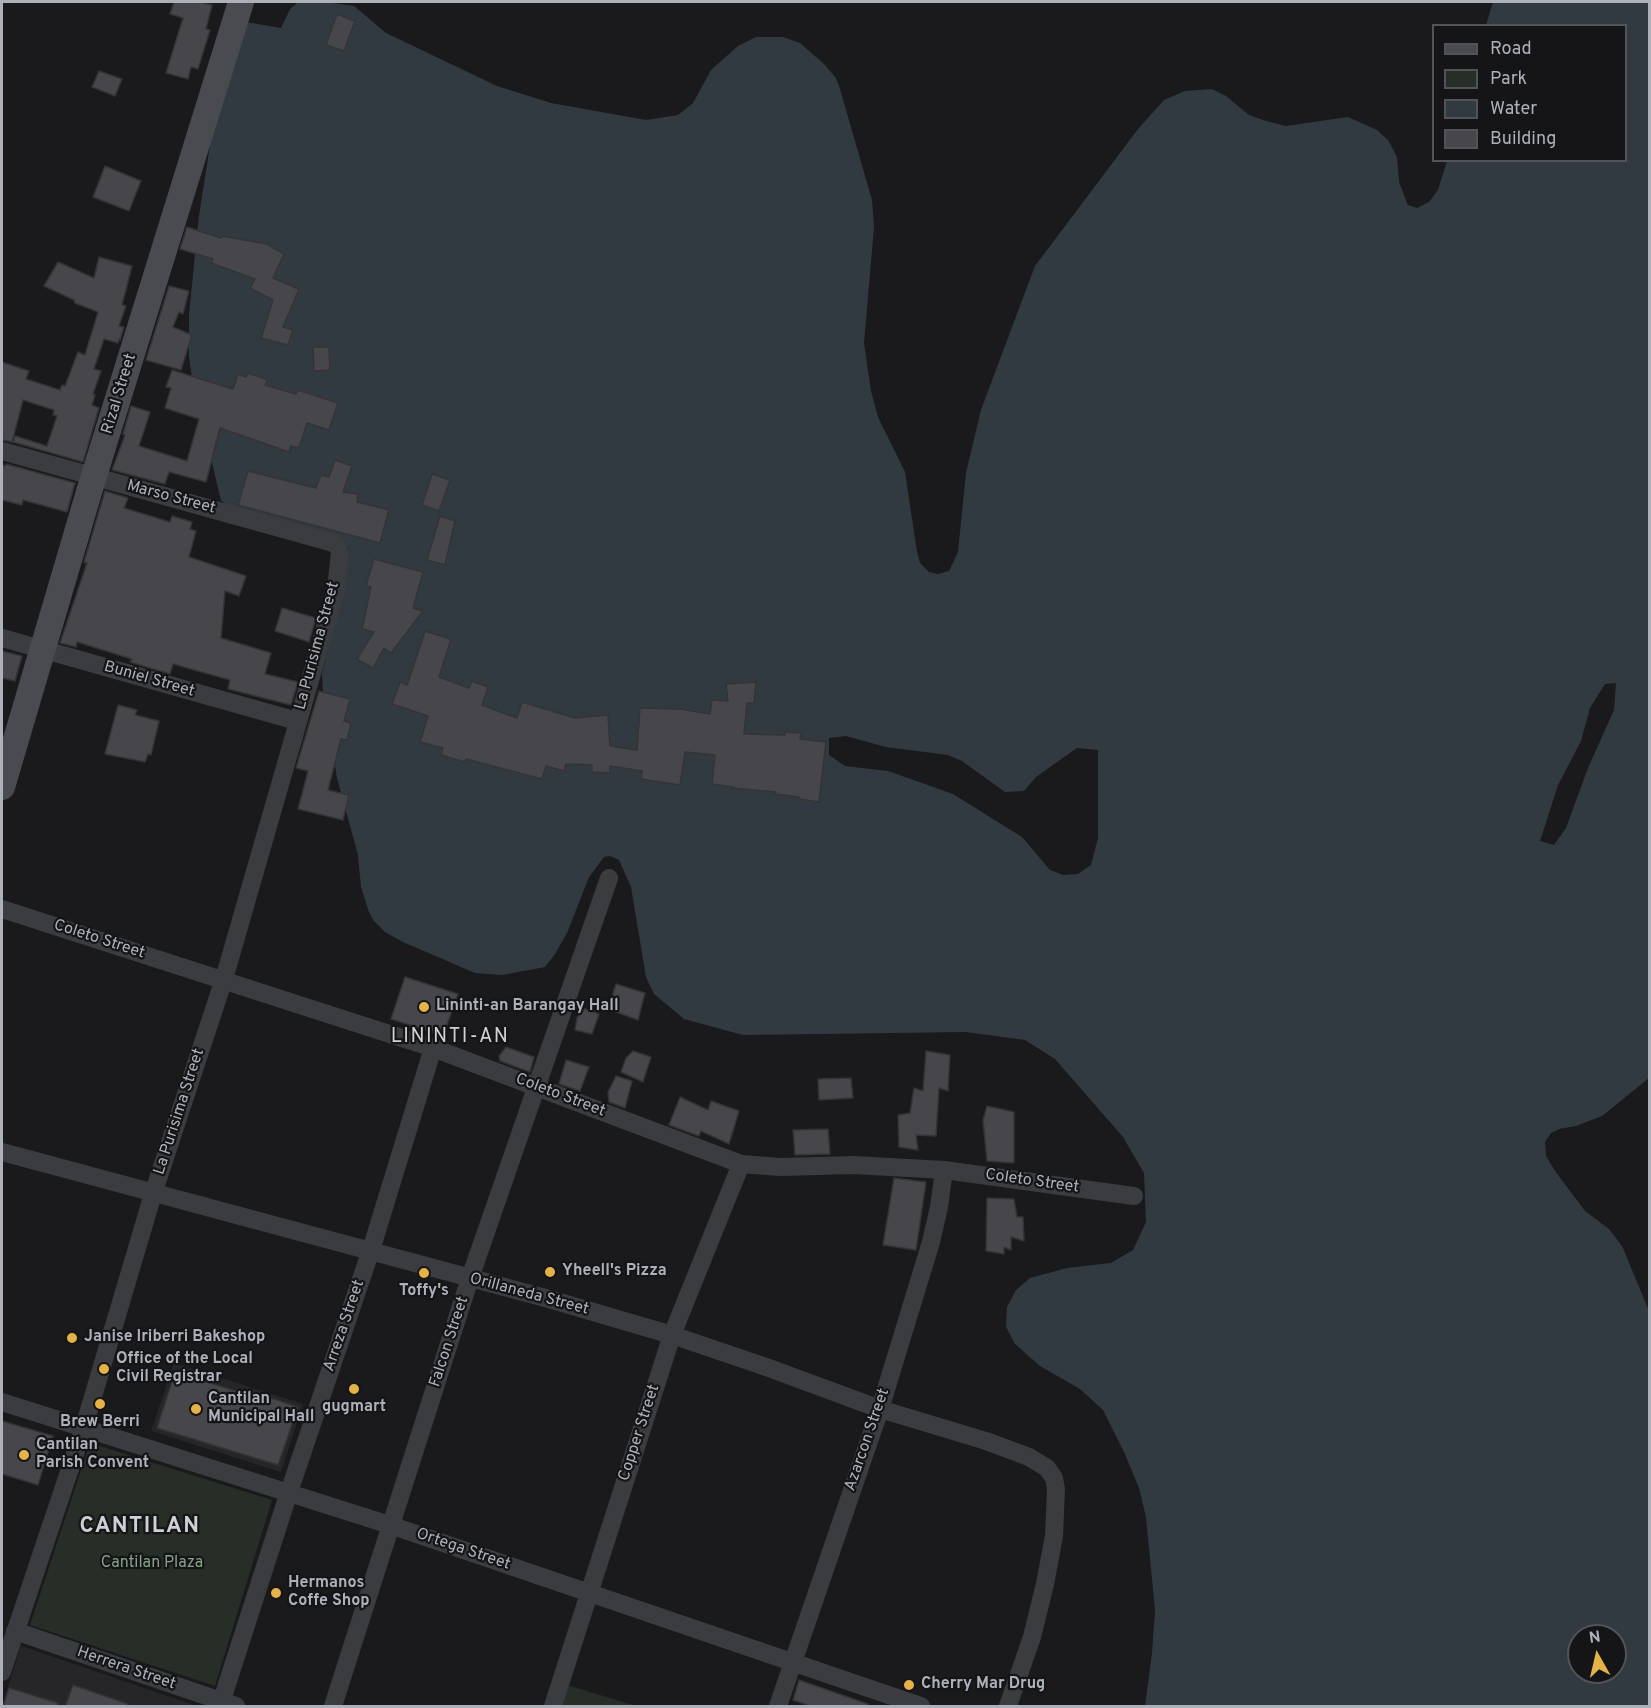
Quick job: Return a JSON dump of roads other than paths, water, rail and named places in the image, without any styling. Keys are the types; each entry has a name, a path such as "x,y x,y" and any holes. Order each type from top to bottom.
{"street":[{"name":"Rizal Street","path":"2,787 94,477 241,2"},
{"name":"Marso Street","path":"2,451 330,542 339,548"},
{"name":"La Purisima Street","path":"2,1672 84,1427 153,1194 224,979 336,590 339,548"},
{"name":"Buniel Street","path":"2,638 297,722"},
{"name":"Falcon Street","path":"333,1707 470,1278 609,878"},
{"name":"Coleto Street","path":"2,909 434,1048 741,1164 780,1167 854,1165 944,1170 1134,1196"},
{"name":"Arreza Street","path":"226,1705 289,1492 371,1250 434,1048"},
{"name":"Orillaneda Street","path":"2,1152 153,1194 371,1250 672,1335 880,1409 986,1441 1029,1457 1047,1468 1054,1478 1056,1489 1054,1536 1032,1637 1008,1707"},
{"name":"Copper Street","path":"554,1707 588,1593 672,1335 741,1164"},
{"name":"Azarcon Street","path":"778,1707 880,1409 931,1242 944,1170"},
{"name":"Ortega Street","path":"2,1402 390,1525 921,1707"},
{"name":"Herrera Street","path":"15,1631 226,1705"}],"water":[{"path":"325,2 354,6 386,33 497,86 551,103 646,120 678,115 693,103 711,70 738,46 756,37 783,37 800,43 836,78 872,200 874,227 864,343 871,391 878,417 905,472 920,563 929,572 938,574 949,571 958,552 966,473 981,410 1035,266 1138,129 1164,100 1185,91 1212,89 1226,96 1249,115 1286,126 1348,117 1377,130 1388,140 1397,157 1399,182 1408,205 1417,208 1429,202 1438,190 1447,162 1627,162 1627,24 1486,24 1493,2 1649,2 1649,1078 1602,1116 1576,1126 1559,1129 1551,1133 1545,1142 1546,1156 1555,1171 1585,1211 1609,1229 1622,1246 1649,1311 1649,1706 1145,1706 1155,1610 1146,1517 1139,1488 1103,1410 1080,1389 1040,1366 1015,1344 1006,1327 1007,1307 1016,1290 1030,1278 1067,1268 1111,1263 1133,1250 1146,1222 1144,1173 1123,1137 1055,1059 1025,1040 966,1032 743,1035 684,1019 654,994 646,977 631,887 619,860 610,856 604,857 589,877 567,933 545,967 502,975 475,973 403,942 385,932 374,921 361,887 358,855 337,778 323,693 322,673 346,579 349,549 342,538 245,516 221,501 194,392 189,357 189,314 199,216 213,126 246,22 281,28 290,9 297,3","holes":["1616,683 1614,710 1588,768 1566,828 1554,845 1540,841 1558,785 1581,741 1590,708 1605,684","846,736 886,747 948,755 962,761 1005,792 1024,791 1036,777 1077,748 1098,750 1098,838 1091,865 1078,874 1063,875 1050,870 1022,837 953,794 888,771 845,766 829,755 829,738"]}],"place":[{"name":"Lininti-an Barangay Hall","path":"424,1007"},
{"name":"Yheell's Pizza","path":"550,1272"},
{"name":"Toffy's","path":"424,1273"},
{"name":"Janise Iriberri Bakeshop","path":"72,1338"},
{"name":"Office of the Local Civil Registrar","path":"104,1369"},
{"name":"gugmart","path":"354,1389"},
{"name":"Brew Berri","path":"100,1404"},
{"name":"Cantilan Municipal Hall","path":"196,1409"},
{"name":"Cantilan Parish Convent","path":"24,1455"},
{"name":"Hermanos Coffe Shop","path":"276,1593"},
{"name":"Cherry Mar Drug","path":"909,1685"}],"district":[{"name":"LININTI-AN","path":"450,1038"},
{"name":"CANTILAN","path":"140,1528"}],"park label":[{"name":"Cantilan Plaza","path":"152,1564"}]}
